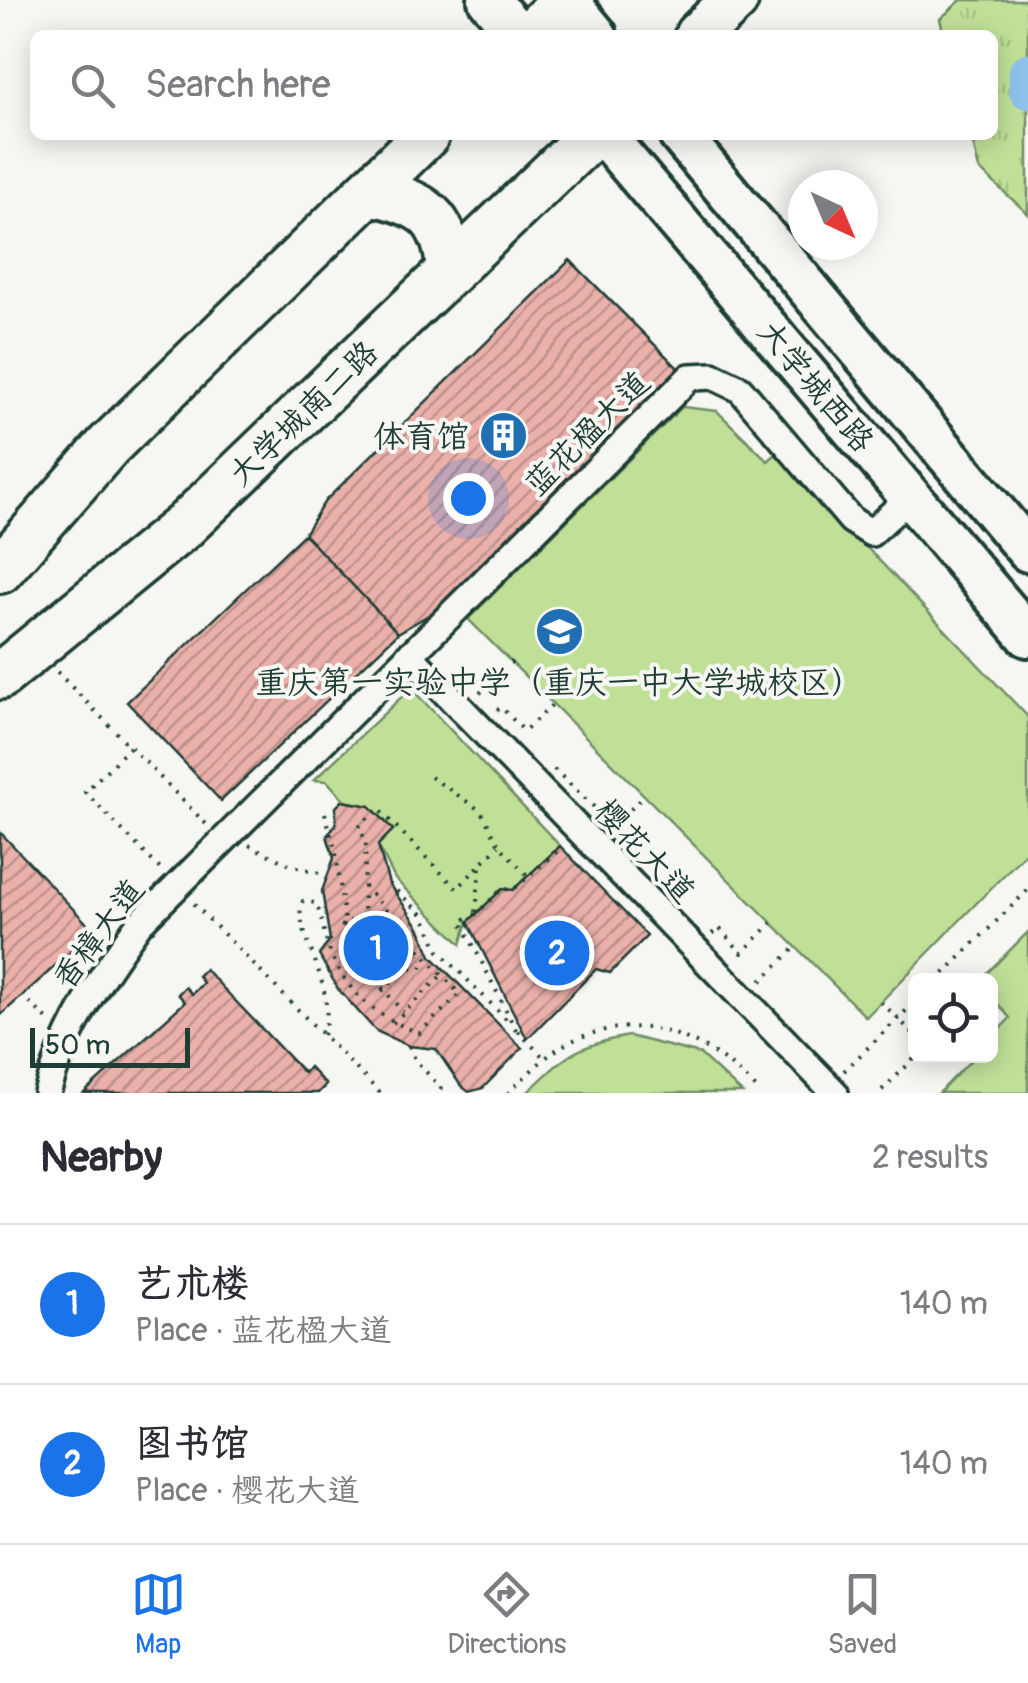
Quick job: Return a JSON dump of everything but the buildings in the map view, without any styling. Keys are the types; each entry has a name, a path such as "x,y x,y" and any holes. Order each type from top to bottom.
{"highway":[{"path":"533,30 566,0"},
{"path":"703,30 735,0"},
{"path":"0,570 108,446 421,140"},
{"name":"大学城南二路","path":"17,662 184,526 587,140"},
{"path":"369,191 404,198 432,214 448,244 450,272"}],"main road":[{"path":"489,0 515,30"},
{"path":"566,0 592,30"},
{"name":"大学城西路","path":"608,140 1028,636"},
{"name":"大学城西路","path":"684,140 1028,551"}],"street":[{"name":"蓝花楹大道","path":"182,880 690,376 713,376 740,389 851,520 871,533 910,497"},
{"name":"樱花大道","path":"409,655 832,1090"},
{"name":"香樟大道","path":"47,1093 67,1038 89,994 139,924 182,880"}],"path":[{"path":"17,662 130,747 227,835 290,865 328,874"},
{"path":"463,711 512,662"},
{"path":"501,707 524,732 553,704"},
{"path":"130,747 85,792 182,880 380,1093"},
{"path":"556,766 613,825 644,796"},
{"path":"431,777 481,811 498,845 528,876"},
{"path":"342,925 363,916 366,842 359,827 378,808 457,889 498,845"},
{"path":"325,813 336,853 342,925 356,962 403,1012"},
{"path":"516,1030 461,921 476,914 502,889 512,890 560,846 597,864 605,856"},
{"path":"476,914 480,867"},
{"path":"390,884 424,916 439,951 546,1060"},
{"path":"323,1035 329,1002 299,917 303,901 309,900 319,909 324,936 342,976 382,1018 419,1033 460,994 420,954 364,886"},
{"path":"943,973 1028,890"},
{"path":"719,928 742,953 772,924"},
{"path":"342,925 369,953 404,970 418,970 428,961"},
{"path":"743,998 796,947"},
{"path":"382,990 420,954"},
{"path":"392,1023 442,976"},
{"path":"22,996 67,1038"},
{"path":"882,1002 908,1028"},
{"path":"832,1090 908,1009"},
{"path":"508,1093 572,1040 615,1029 652,1030 688,1037 714,1050 761,1093"},
{"path":"409,1046 416,1061 441,1088 436,1093"},
{"path":"882,1090 910,1063"}],"green space":[{"path":"961,0 1028,0 1028,214 979,169 972,140 998,140 998,30 943,30 940,19"},
{"path":"682,407 717,411 768,461 777,453 1028,717 1028,850 866,1017 468,619"},
{"path":"411,688 560,846 513,890 502,889 468,922 461,944 395,879 378,845 393,829 370,806 345,801 327,781 314,780"},
{"path":"1028,932 1028,1093 939,1093 968,1063 998,1063 998,1031 1010,1018 998,1004 998,973 987,973"},
{"path":"629,1036 700,1054 742,1093 527,1093 572,1054"}],"waterway":[{"path":"1028,72 1028,90"}],"place":[{"name":"体育馆","path":"504,436"},
{"name":"重庆第一实验中学（重庆一中大学城校区）","path":"559,632"},
{"name":"艺术楼","path":"376,948"},
{"name":"图书馆","path":"557,953"}]}
